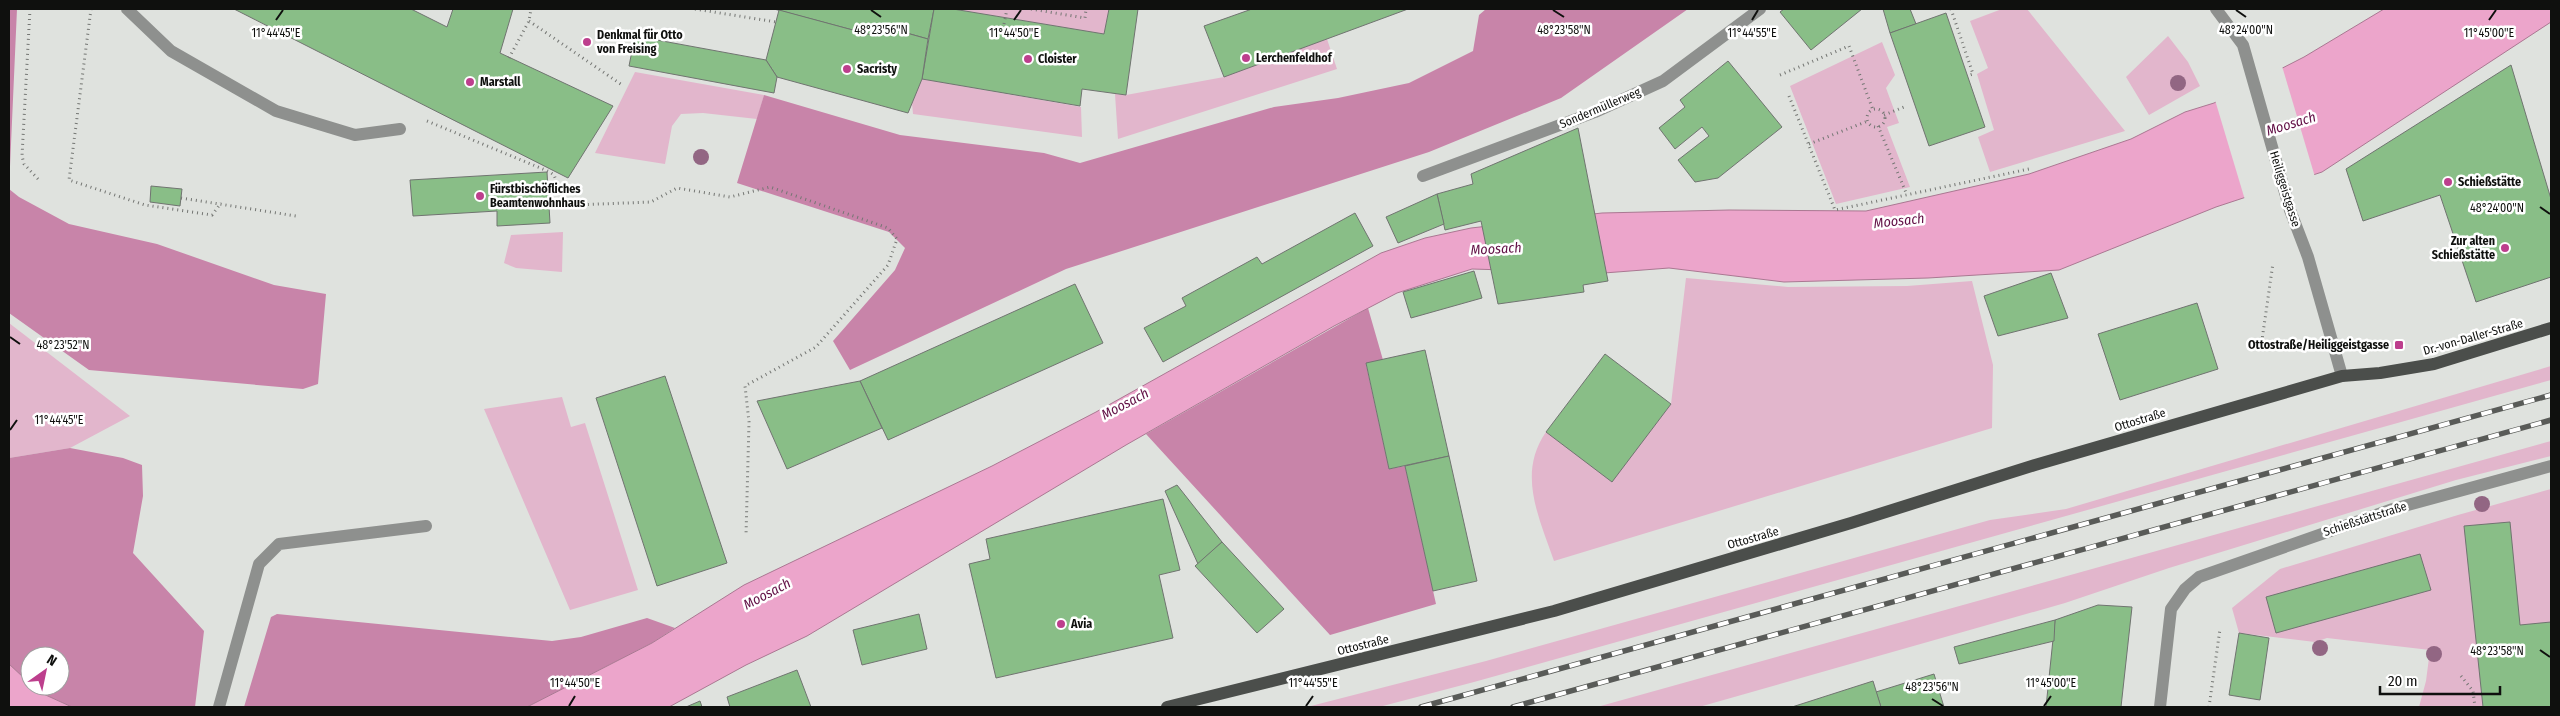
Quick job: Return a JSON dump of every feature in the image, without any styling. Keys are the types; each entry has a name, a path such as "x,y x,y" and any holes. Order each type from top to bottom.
{"main road":[{"name":"Dr.-von-Daller-Straße","path":"2342,376 2380,373 2434,364 2551,328"},
{"name":"Ottostraße","path":"1167,707 1554,611 1851,523 2035,465 2342,376"}],"street":[{"path":"127,9 171,51 276,111 354,135 400,129"},
{"name":"Sondermüllerweg","path":"1423,176 1595,112 1663,80 1760,9"},
{"name":"Heiliggeistgasse","path":"2216,9 2243,45 2290,210 2308,257 2342,376"},
{"name":"Schießstättstraße","path":"2160,707 2171,609 2185,589 2199,577 2384,512 2551,466"},
{"path":"219,707 259,564 279,544 426,526"}],"path":[{"path":"30,9 22,156 24,164 38,179"},
{"path":"91,9 70,180 154,207 212,215 221,203"},
{"path":"509,58 529,21 531,9"},
{"path":"695,9 776,22"},
{"path":"1004,24 1007,9"},
{"path":"1031,9 1085,18 1086,9"},
{"path":"1951,9 1973,74 1967,76"},
{"path":"529,21 622,85"},
{"path":"1780,75 1849,46 1873,110"},
{"path":"1789,96 1835,210 2029,169"},
{"path":"1884,115 1904,107"},
{"path":"1868,121 1873,126 1878,126 1884,122 1884,115 1880,111 1873,110"},
{"path":"1868,121 1869,113 1873,110"},
{"path":"400,129 428,121 550,172 554,175 564,200 575,205 651,202 677,188 730,197 770,187 888,228 897,239 888,265 816,348 745,386 749,422 746,535"},
{"path":"1809,144 1868,121"},
{"path":"1878,126 1906,195"},
{"path":"181,198 296,216"},
{"path":"2261,347 2273,263"},
{"path":"2208,707 2220,629"},
{"path":"2461,676 2473,691 2475,707"}],"shaded area":[{"path":"9,9 17,9 9,189"},
{"path":"953,9 1109,9 1104,34"},
{"path":"1486,9 1688,9 1561,98 1429,152 1066,269 850,370 833,341 895,270 905,248 889,232 737,183 764,95 900,135 1044,153 1080,163 1274,107 1338,98 1409,83 1473,51 1479,15"},
{"path":"2002,9 2027,9 2125,131 1990,172 1978,137 1994,130 1977,74 1988,68 1970,21"},
{"path":"2168,36 2188,62 2200,86 2149,115 2126,77"},
{"path":"1327,39 1337,69 1118,139 1115,94 1126,95 1224,77"},
{"path":"1882,42 1895,75 1886,88 1899,123 1887,127 1910,187 1836,204 1790,86"},
{"path":"635,72 764,95 757,119 703,113 681,114 672,126 665,164 595,153"},
{"path":"922,79 1081,107 1082,137 913,114 912,103"},
{"path":"9,189 19,197 69,224 157,244 274,285 326,294 318,384 303,389 89,370 9,313"},
{"path":"563,232 562,272 516,268 504,263 511,235"},
{"path":"1686,278 1788,287 1907,286 1972,281 1993,365 1992,428 1554,561 1537,512 1534,496 1533,464 1537,448 1546,432 1612,481 1671,404"},
{"path":"1368,308 1383,360 1366,364 1389,469 1405,466 1436,604 1330,635 1146,434"},
{"path":"9,323 130,416 70,448 9,458"},
{"path":"2551,366 2551,380 1474,682 1379,707 1307,707 1486,661 1990,520 2066,509"},
{"path":"562,397 571,427 585,423 638,590 570,610 484,409"},
{"path":"2551,441 2551,456 2456,480 2169,568 2065,603 1699,707 1597,707"},
{"path":"70,448 123,458 142,465 143,496 133,553 204,631 195,707 72,707 48,696 70,696 70,646 20,646 20,674 9,664 9,458"},
{"path":"2551,489 2551,707 2419,707 2426,681 2430,650 2327,638 2315,642 2239,633 2232,608 2280,569"},
{"path":"277,614 552,641 581,637 647,618 675,628 652,643 527,707 244,707 271,617"}],"water":[{"name":"Moosach","path":"2384,9 2551,9 2551,22 2322,172 2216,207 2059,270 1928,278 1784,282 1669,268 1604,273 1472,269 1397,293 1334,326 1126,445 807,636 746,665 669,707 527,707 652,643 744,585 992,466 1096,412 1381,253 1425,238 1471,228 1602,213 1729,210 1866,211 2029,174 2131,139 2185,112 2214,103 2304,57"},
{"path":"9,664 20,674 20,696 48,696 72,707 9,707"}],"pier":[{"path":"2282,66 2315,177 2245,200 2215,100"}],"building":[{"name":"Marstall","path":"234,9 411,9 447,27 453,9 513,9 500,53 613,106 568,178"},
{"path":"774,9 934,9 928,39 878,25 875,36"},
{"name":"Cloister","path":"934,9 953,9 1104,34 1109,9 1138,9 1126,95 1082,89 1080,106 922,79"},
{"name":"Lerchenfeldhof","path":"1252,9 1408,9 1224,77 1204,26"},
{"path":"1784,9 1862,9 1811,50 1780,12"},
{"path":"1883,9 1910,9 1916,24 1890,33"},
{"name":"Sacristy","path":"779,10 875,36 878,25 928,39 922,79 908,113 777,77 766,60"},
{"path":"1946,13 1985,127 1929,146 1890,33"},
{"path":"635,36 766,60 777,77 774,93 629,66"},
{"path":"1728,61 1782,127 1718,178 1695,182 1678,160 1709,136 1702,127 1675,149 1659,128 1685,107 1680,100"},
{"name":"Schießstätte","path":"2511,65 2551,199 2551,277 2476,302 2440,195 2363,221 2346,169"},
{"path":"1578,128 1608,281 1583,285 1584,292 1498,304 1481,221 1445,230 1437,194 1473,184 1471,174"},
{"name":"Fürstbischöfliches Beamtenwohnhaus","path":"547,172 550,223 497,226 497,211 413,216 410,180"},
{"path":"151,186 182,189 180,206 150,202"},
{"path":"1437,194 1444,224 1398,243 1386,217"},
{"path":"1355,213 1373,246 1163,362 1144,328 1186,306 1182,298 1257,257 1262,264"},
{"path":"1474,271 1482,298 1411,318 1403,292"},
{"path":"2051,273 2068,318 1998,336 1984,296"},
{"path":"1075,284 1103,343 888,440 860,381"},
{"path":"2197,303 2218,369 2120,400 2098,334"},
{"path":"1425,350 1449,456 1389,469 1366,363"},
{"path":"1605,354 1671,404 1612,482 1546,432"},
{"path":"665,376 727,563 657,586 596,398"},
{"path":"860,381 882,428 787,469 757,401"},
{"path":"1449,456 1477,581 1433,591 1405,466"},
{"path":"1177,485 1222,542 1198,564 1165,491"},
{"path":"1163,499 1180,570 1159,575 1173,638 996,678 969,564 990,559 986,539"},
{"path":"2510,522 2520,625 2551,622 2551,707 2483,707 2464,526"},
{"path":"1222,542 1284,609 1257,633 1195,566"},
{"path":"2420,554 2431,590 2276,633 2266,597"},
{"path":"2098,605 2132,607 2121,707 2046,707 2055,620"},
{"path":"919,614 927,649 862,665 853,630"},
{"path":"2055,620 2054,641 1959,664 1954,647"},
{"path":"2239,633 2269,638 2260,700 2229,695"},
{"path":"797,670 811,707 730,707 727,697"},
{"path":"1934,674 1944,707 1881,707 1876,692"},
{"path":"1873,681 1881,707 1792,707"},
{"path":"700,701 702,707 686,707"}],"railway":[{"path":"1421,707 2551,395"},
{"path":"1513,707 2551,420"}],"place":[{"name":"Denkmal für Otto von Freising","path":"587,42"},
{"name":"Lerchenfeldhof","path":"1246,58"},
{"name":"Cloister","path":"1028,59"},
{"name":"Sacristy","path":"847,69"},
{"name":"Marstall","path":"470,82"},
{"name":"Schießstätte","path":"2448,182"},
{"name":"Fürstbischöfliches Beamtenwohnhaus","path":"480,196"},
{"name":"Zur alten Schießstätte","path":"2505,248"},
{"name":"Ottostraße/Heiliggeistgasse","path":"2399,345"},
{"name":"Avia","path":"1061,624"}]}
